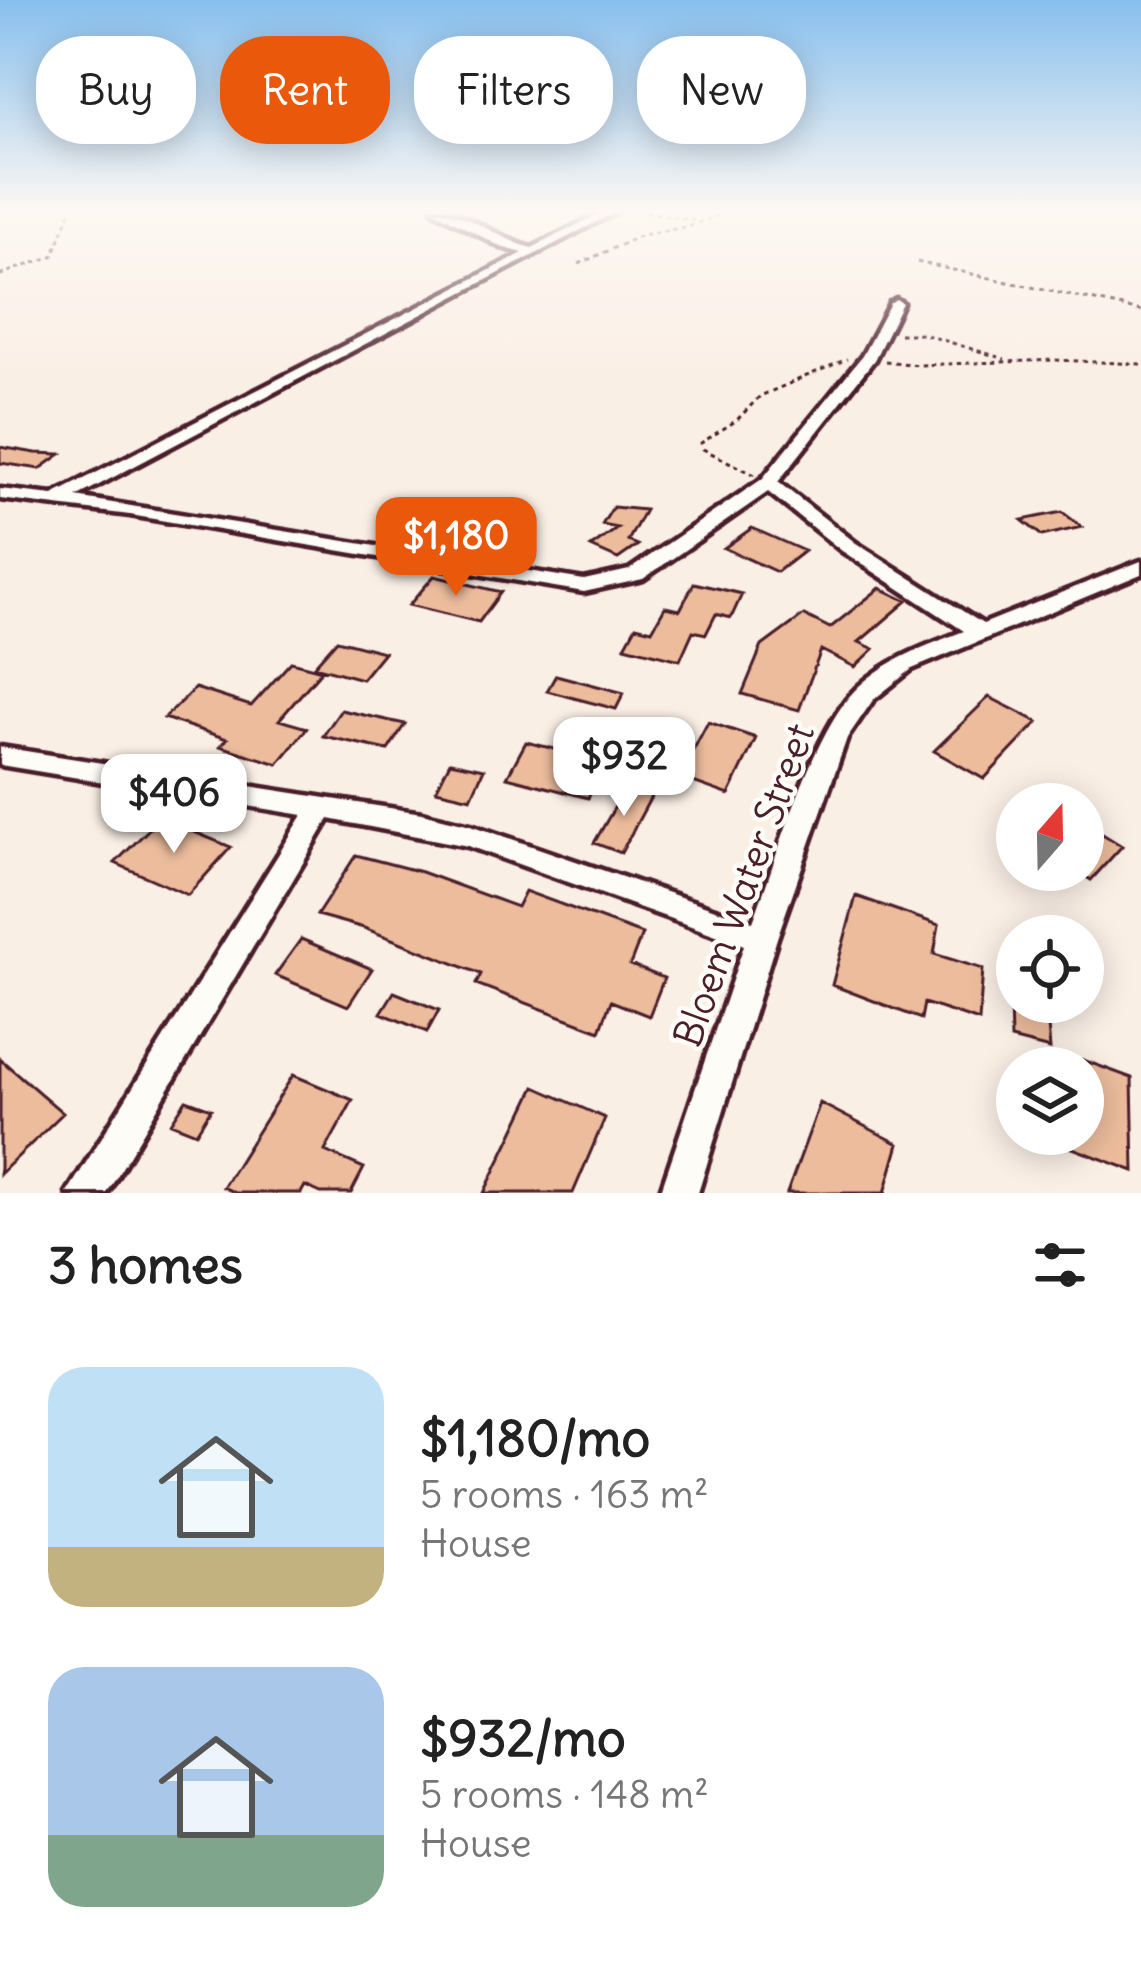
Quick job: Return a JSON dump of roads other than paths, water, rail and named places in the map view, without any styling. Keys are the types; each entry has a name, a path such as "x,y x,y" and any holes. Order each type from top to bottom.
{"street":[{"path":"58,500 502,266"},
{"path":"0,494 596,586 636,575 768,483 869,357 896,303"},
{"path":"768,483 849,547 980,632"},
{"name":"Bloem Water Street","path":"679,1193 762,938 848,713 904,664 1141,567"},
{"path":"0,756 323,806 471,836 762,938"},
{"path":"86,1193 323,806"}]}
